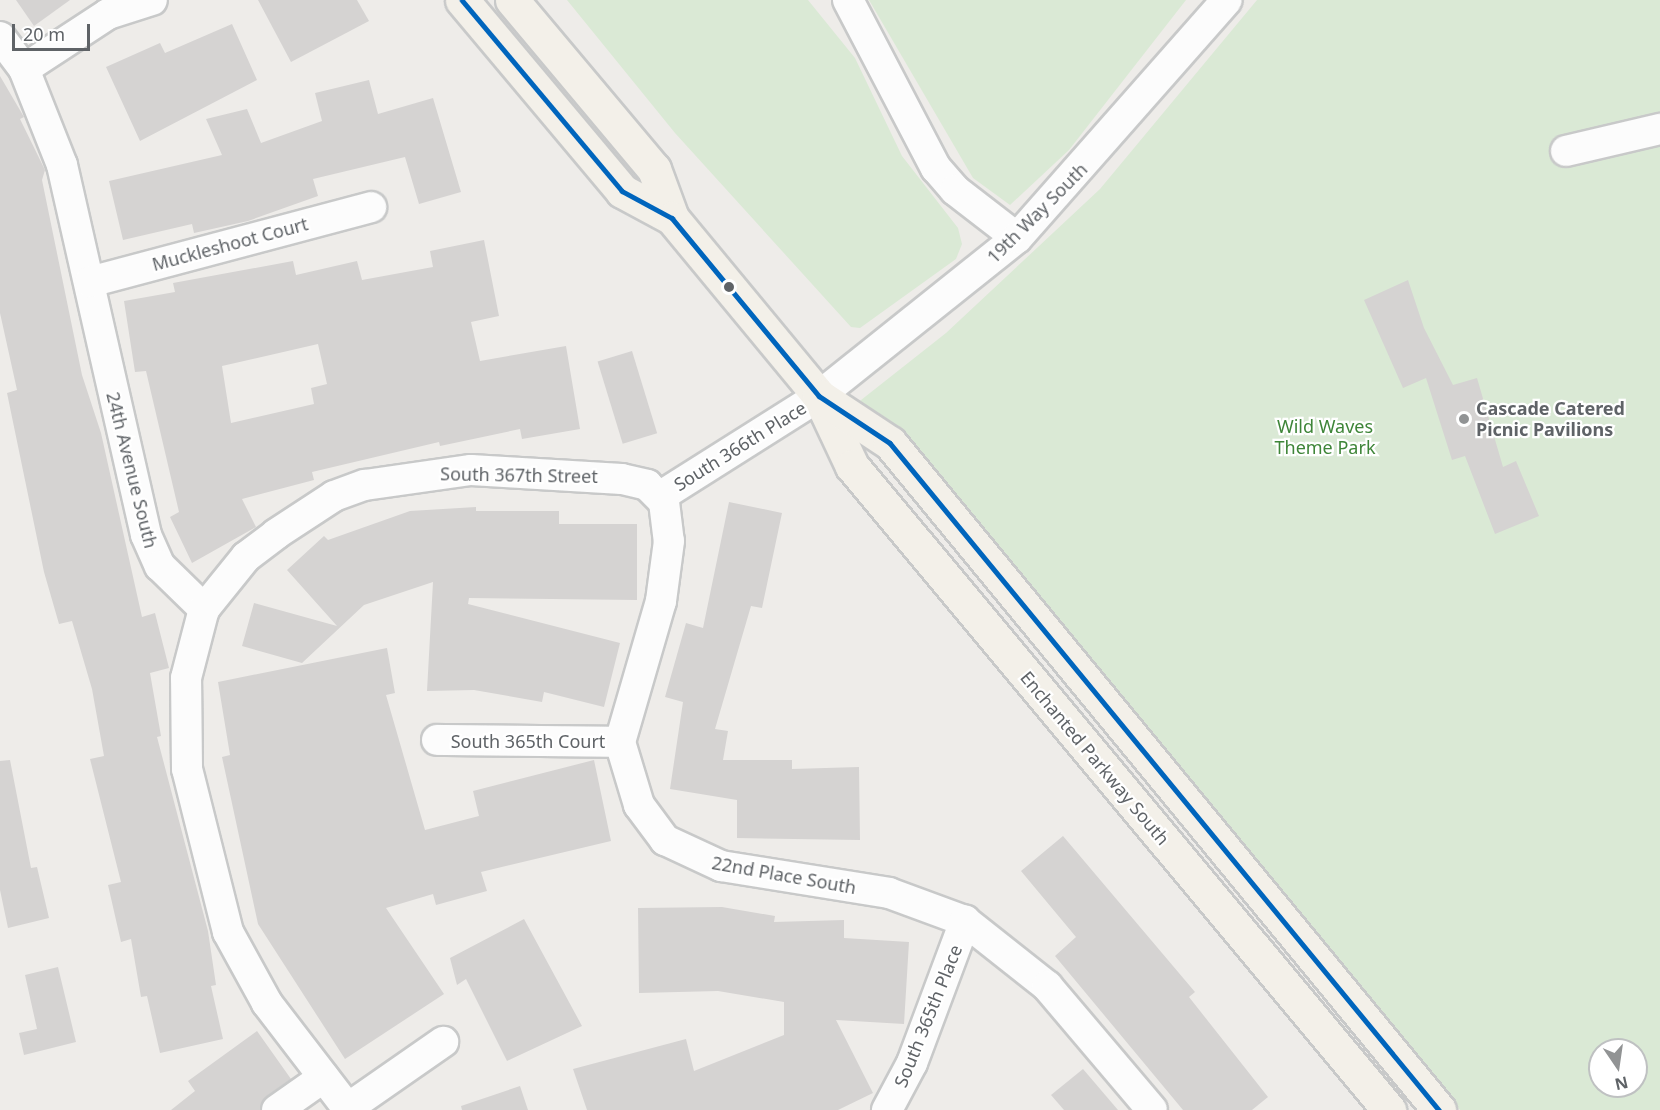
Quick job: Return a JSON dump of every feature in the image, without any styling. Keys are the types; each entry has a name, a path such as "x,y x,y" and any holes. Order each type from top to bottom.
{"main road":[{"name":"Enchanted Parkway South","path":"462,0 622,191 672,218"},
{"name":"Enchanted Parkway South","path":"512,0 654,169 672,218 819,396 852,466 1389,1110"},
{"name":"Enchanted Parkway South","path":"819,396 890,443 1439,1110"}],"street":[{"path":"24,69 108,14 152,0"},
{"path":"848,0 936,168 955,190 1017,238"},
{"name":"19th Way South","path":"819,396 1017,238 1227,0"},
{"name":"24th Avenue South","path":"0,37 24,69 56,144 90,282 146,535 160,566 204,609"},
{"path":"1566,151 1660,129"},
{"name":"Muckleshoot Court","path":"90,282 371,207"},
{"name":"South 366th Place","path":"661,496 819,396"},
{"name":"South 367th Street","path":"204,609 246,557 305,513 334,496 388,478 471,470 568,473 636,481 661,496"},
{"path":"620,742 664,586 669,524 661,496"},
{"path":"204,609 186,678 183,726 210,873 242,962 349,1109 443,1042"},
{"name":"South 365th Court","path":"437,740 620,742"},
{"name":"22nd Place South","path":"620,742 639,806 665,840 681,851 745,871 889,893 965,921 1047,986 1152,1110"},
{"name":"South 365th Place","path":"887,1110 912,1063 965,921"},
{"path":"277,1110 324,1077"}],"green space":[{"path":"567,0 808,0 855,58 902,156 958,228 962,244 956,259 860,328 851,327 675,133"},
{"path":"869,0 1186,0 1069,150 1010,205 973,178"},
{"name":"Wild Waves Theme Park","path":"1257,0 1660,0 1660,1110 1460,1110 856,404 946,333 1100,189"}],"building":[{"path":"16,0 70,0 34,26"},
{"path":"258,0 357,0 369,21 291,62"},
{"path":"232,24 257,80 140,141 106,67 160,43 165,53"},
{"path":"0,76 24,117 20,119 45,170 42,180 82,375 101,433 142,617 155,613 169,668 150,673 161,736 157,737 208,931 216,985 211,986 223,1039 160,1053 147,996 141,997 131,939 121,942 108,885 121,882 90,759 104,756 92,689 72,621 59,624 44,572 7,393 17,390 0,313"},
{"path":"369,80 378,114 433,98 461,192 419,204 405,157 313,179 318,196 248,221 194,233 192,224 123,240 109,181 222,155 206,119 247,109 261,143 322,121 315,93"},
{"path":"484,240 499,316 471,322 480,361 566,346 580,429 522,439 520,429 440,446 439,442 312,472 314,480 242,499 256,527 192,563 170,517 179,512 146,371 135,372 124,301 175,292 173,283 293,261 296,275 357,261 362,280 433,267 430,251","holes":["318,344 327,384 311,388 314,404 231,423 222,366"]},
{"path":"1408,280 1424,328 1453,385 1477,378 1503,467 1516,461 1539,516 1495,534 1465,456 1452,460 1426,378 1403,388 1364,300"},
{"path":"632,351 657,433 623,444 598,362"},
{"path":"729,502 782,513 762,608 751,606 715,729 728,731 723,760 792,760 792,769 859,767 860,840 737,838 737,800 670,789 683,702 665,697 686,623 703,628"},
{"path":"476,507 476,511 559,511 559,524 637,524 637,600 469,598 468,604 620,643 604,707 544,692 542,702 474,690 427,691 433,582 364,605 302,663 242,646 254,603 337,626 287,570 324,536 328,540 410,511"},
{"path":"387,648 395,693 386,695 425,830 479,816 473,791 594,760 611,841 481,872 487,891 436,905 433,894 386,908 444,994 345,1059 258,924 222,757 230,755 218,682"},
{"path":"10,760 31,868 37,867 49,918 8,928 0,890 0,761"},
{"path":"1063,836 1195,992 1189,997 1268,1097 1252,1110 1183,1110 1055,956 1076,937 1021,871"},
{"path":"722,907 775,916 774,922 844,920 844,938 909,942 904,1024 836,1020 873,1093 838,1110 587,1110 573,1069 686,1039 694,1071 784,1035 784,1002 718,991 639,993 638,908"},
{"path":"524,919 582,1026 507,1061 466,979 457,985 450,958"},
{"path":"58,967 76,1042 24,1055 19,1033 37,1029 25,975"},
{"path":"257,1031 291,1079 267,1096 260,1110 171,1110 195,1091 188,1081"},
{"path":"1083,1069 1118,1110 1064,1110 1051,1095"},
{"path":"520,1086 528,1110 462,1110 461,1106"}],"transit line":[{"path":"462,0 622,191 672,218 819,396 890,443 1439,1110"}],"place":[{"name":"Cascade Catered Picnic Pavilions","path":"1464,419"}]}
